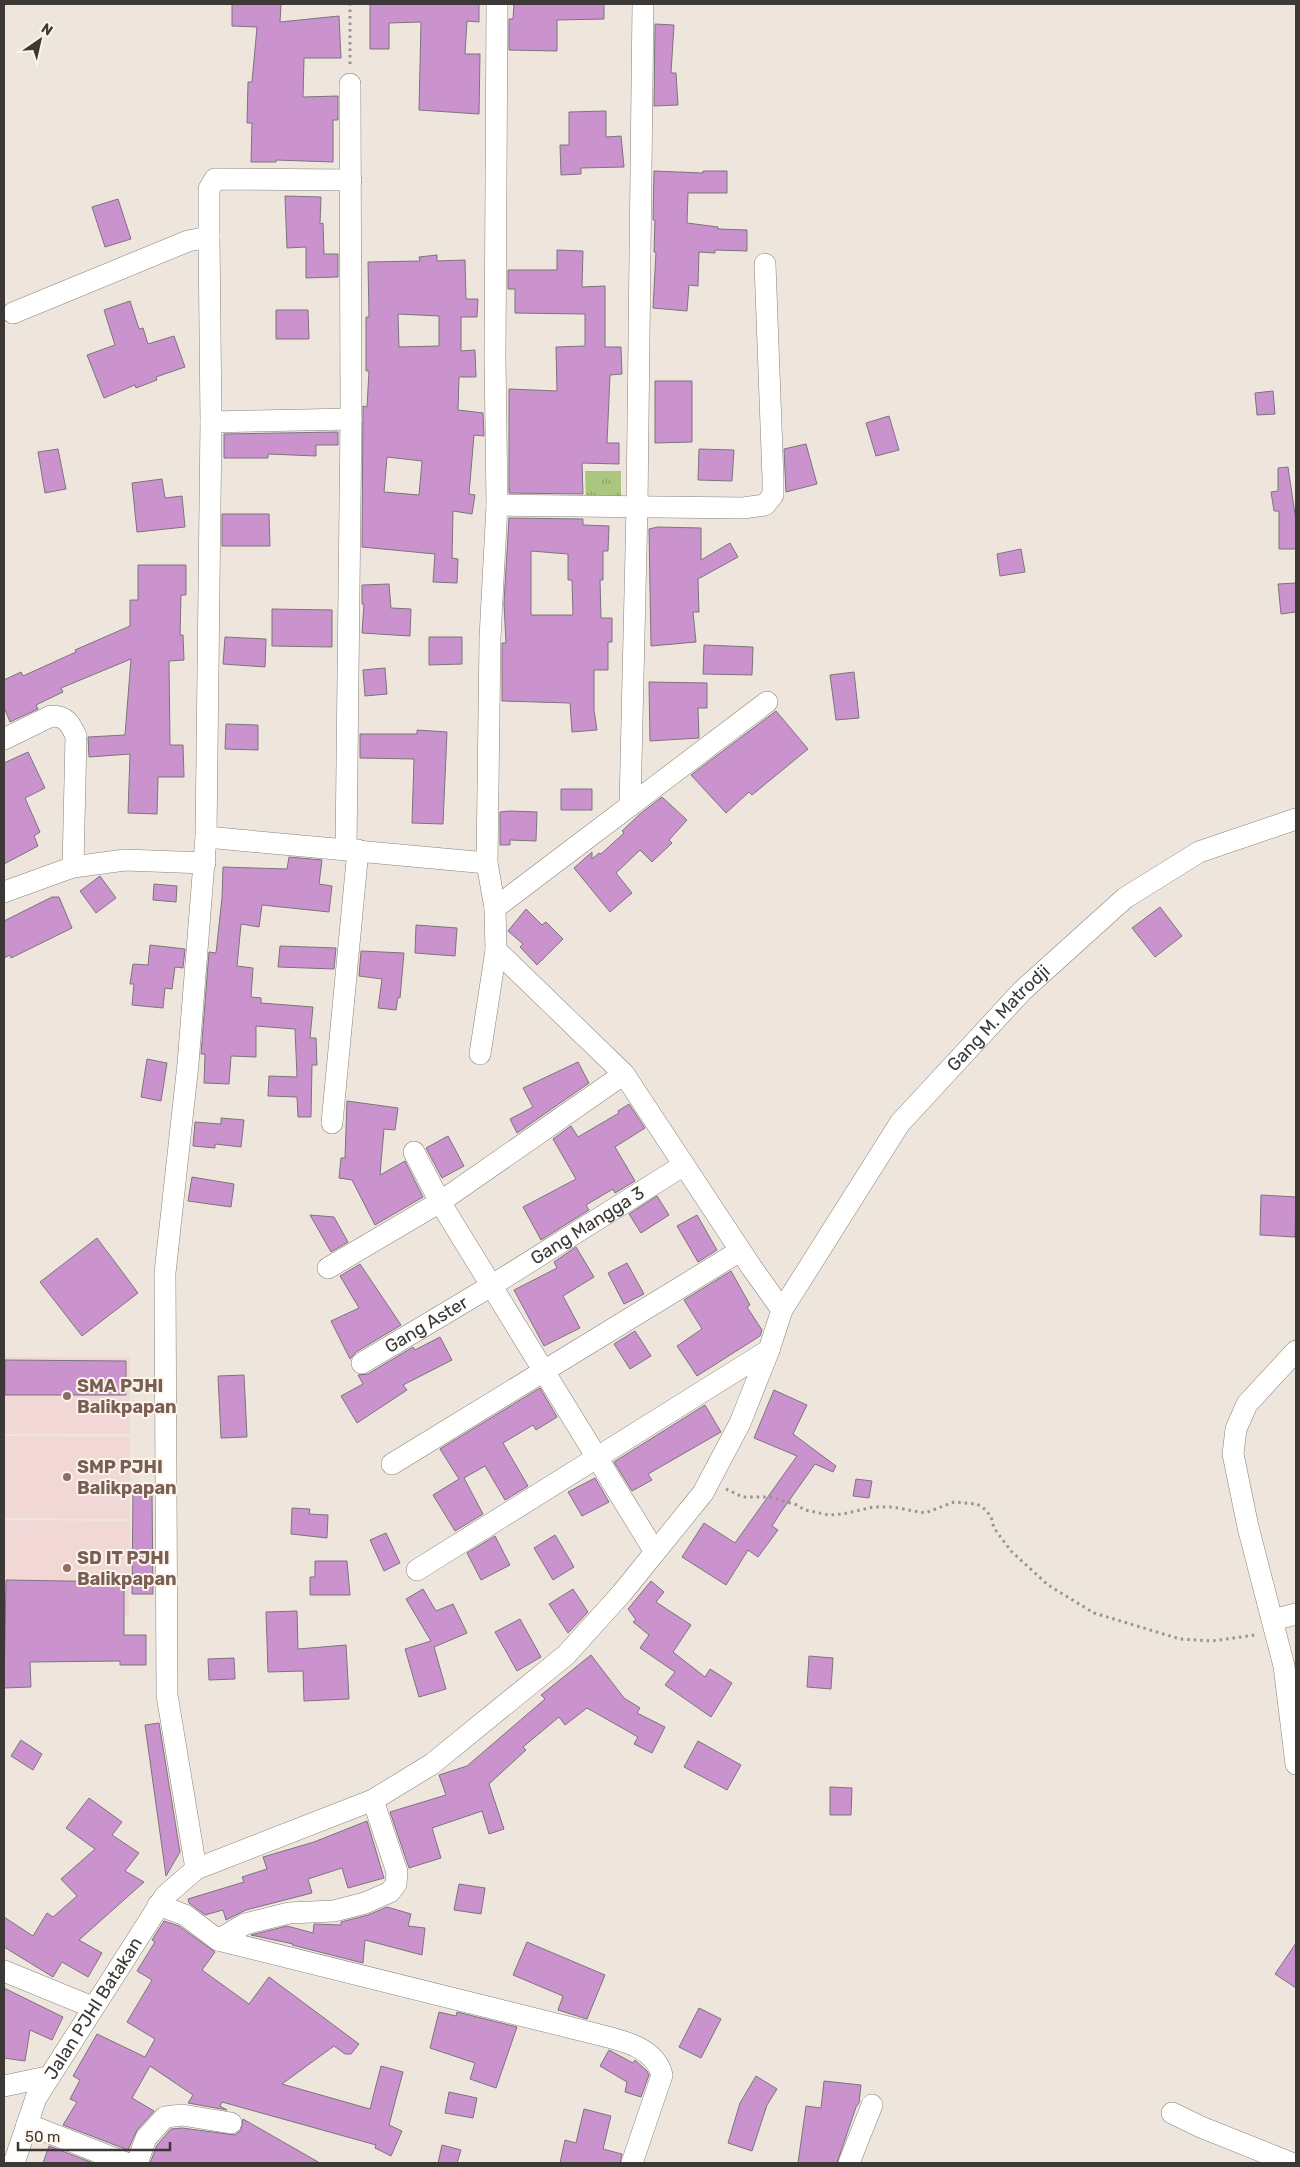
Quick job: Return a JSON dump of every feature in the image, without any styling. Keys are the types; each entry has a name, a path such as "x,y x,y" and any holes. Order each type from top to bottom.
{"street":[{"path":"480,1054 496,950 495,908 487,862 490,638 497,505 495,348 497,4"},
{"path":"630,806 637,507 643,4"},
{"path":"332,1124 352,849 350,84"},
{"path":"196,1869 167,1695 165,1273 188,1064 205,863 211,422 209,189 216,179 351,180"},
{"path":"13,313 188,241 209,237"},
{"path":"497,505 743,508 765,505 772,495 765,264"},
{"path":"211,422 351,419"},
{"path":"495,908 767,702"},
{"path":"4,739 51,716 59,716 69,721 76,736 74,866"},
{"name":"Gang M. Matrodji","path":"655,1552 680,1525 710,1481 740,1423 769,1350 782,1310 900,1123 1022,991 1125,898 1199,852 1296,819"},
{"path":"206,837 487,862"},
{"path":"4,892 74,866 125,860 205,863"},
{"path":"496,950 624,1074 740,1252 782,1310"},
{"path":"328,1268 440,1202 624,1074"},
{"path":"414,1152 440,1202 655,1552"},
{"name":"Gang Mangga 3","path":"491,1286 684,1165"},
{"path":"392,1464 740,1252"},
{"name":"Gang Aster","path":"362,1363 491,1286"},
{"path":"417,1570 769,1350"},
{"path":"1296,1351 1247,1404 1236,1429 1233,1454 1248,1527 1274,1625 1290,1664 1296,1764"},
{"name":"Jalan PJHI Batakan","path":"14,2163 36,2098 92,2007 165,1896 196,1869 373,1800 432,1764 566,1654 622,1593 655,1552"},
{"path":"1274,1625 1296,1614"},
{"path":"218,1940 245,1924 289,1913 334,1911 366,1903 390,1892 396,1884 397,1872 373,1800"},
{"path":"158,1906 185,1915 218,1940 584,2031 635,2046 651,2054 659,2063 662,2075 632,2163"},
{"path":"4,1971 92,2007"},
{"path":"4,2086 48,2077"},
{"path":"849,2163 872,2105"},
{"path":"1172,2113 1201,2127 1291,2163"},
{"path":"137,2163 146,2138 165,2117 182,2115 231,2123"},
{"path":"27,2124 126,2163"}],"path":[{"path":"350,4 350,84"},
{"path":"710,1481 743,1497 770,1497 797,1505 805,1510 829,1515 882,1507 925,1513 954,1502 978,1504 986,1510 994,1528 1011,1551 1048,1585 1094,1613 1180,1639 1212,1641 1274,1625"}],"shaded area":[{"name":"SMA PJHI Balikpapan","path":"4,1357 130,1357 130,1434 4,1434"},
{"name":"SMP PJHI Balikpapan","path":"4,1436 130,1437 130,1519 4,1518"},
{"name":"SD IT PJHI Balikpapan","path":"4,1520 130,1521 129,1616 4,1614"}],"green space":[{"path":"585,471 621,471 621,503 586,503"}],"building":[{"path":"232,4 281,4 280,22 339,16 341,58 304,58 303,97 338,96 338,120 333,120 333,162 276,160 276,162 251,162 252,123 247,123 248,82 252,82 257,27 232,26"},
{"path":"370,4 479,4 479,22 467,21 465,54 480,54 479,114 419,110 421,22 389,23 389,49 370,49"},
{"path":"514,4 604,4 604,19 557,20 557,51 509,50 509,19 513,19"},
{"path":"655,24 674,25 671,73 676,73 678,105 654,106"},
{"path":"606,111 606,137 621,136 624,167 581,168 581,174 561,175 560,145 569,145 569,112"},
{"path":"654,171 703,173 703,171 727,171 727,193 688,193 687,223 718,227 718,229 747,230 747,251 715,250 715,253 699,252 698,286 689,285 687,311 653,308 656,252 654,252 655,220 653,220"},
{"path":"285,196 321,197 320,224 323,223 324,254 338,254 338,277 306,278 306,247 287,248"},
{"path":"118,199 131,239 105,247 92,207"},
{"path":"557,250 583,251 582,287 605,286 605,347 621,347 622,374 610,375 607,443 619,443 619,464 582,463 583,494 509,493 509,389 557,391 556,347 585,346 585,314 515,313 515,289 508,289 508,270 557,270"},
{"path":"437,255 437,261 465,260 466,299 478,299 477,317 461,317 461,351 475,350 476,377 459,377 458,410 483,413 484,436 474,435 469,494 475,495 472,514 453,511 452,558 458,559 457,583 433,582 435,554 362,547 363,406 367,407 369,371 366,371 366,317 369,317 368,262 420,261 419,257","holes":["398,314 439,316 439,346 399,347","387,457 422,461 419,495 384,492"]},
{"path":"130,301 139,329 143,328 148,344 174,336 185,367 156,377 157,380 136,388 135,385 104,398 87,355 115,345 104,310"},
{"path":"276,310 308,310 309,339 276,339"},
{"path":"655,381 692,381 692,442 655,443"},
{"path":"1273,391 1275,414 1257,415 1255,393"},
{"path":"889,416 899,450 876,456 866,423"},
{"path":"338,432 338,445 316,445 316,456 268,454 268,458 224,458 224,434"},
{"path":"806,444 817,484 786,492 784,449"},
{"path":"58,449 66,489 45,493 38,452"},
{"path":"699,449 734,450 732,481 698,480"},
{"path":"1288,467 1296,521 1296,549 1279,549 1279,511 1274,511 1271,492 1278,491 1278,468"},
{"path":"162,479 165,498 182,496 185,527 137,532 132,483"},
{"path":"222,514 269,514 270,546 222,546"},
{"path":"509,518 583,519 583,525 609,526 608,551 603,551 603,580 600,580 601,618 612,618 612,642 608,642 608,670 594,670 594,710 597,730 572,732 570,703 502,701 502,643 506,643 504,603","holes":["531,551 568,554 568,580 572,580 573,615 531,615"]},
{"path":"658,527 701,528 701,560 730,543 738,557 698,579 699,612 693,612 696,642 651,646 649,529"},
{"path":"1021,549 1025,572 1000,576 997,554"},
{"path":"138,565 186,565 186,595 181,595 180,635 183,635 184,660 169,661 170,745 183,745 184,777 158,777 157,814 128,813 130,754 89,757 88,737 125,735 131,659 61,688 63,692 36,705 38,709 10,722 4,707 4,680 21,672 23,676 76,652 75,650 130,626 130,600 138,600"},
{"path":"1296,583 1296,612 1281,614 1278,584"},
{"path":"389,584 391,608 411,609 410,636 362,633 364,604 362,604 362,585"},
{"path":"272,609 332,610 332,647 272,646"},
{"path":"225,637 266,639 265,667 223,664"},
{"path":"429,637 462,637 462,664 429,665"},
{"path":"704,645 753,647 752,675 703,674"},
{"path":"385,668 387,694 365,696 363,670"},
{"path":"854,672 859,718 836,720 830,675"},
{"path":"649,682 707,683 707,708 698,708 699,738 650,741"},
{"path":"776,711 808,749 752,795 749,792 726,813 691,775"},
{"path":"226,724 258,725 258,750 225,749"},
{"path":"417,730 447,732 443,824 412,823 414,759 360,758 360,734 417,734"},
{"path":"28,752 45,788 25,798 40,832 34,836 38,846 4,864 4,763"},
{"path":"561,789 592,789 592,810 561,810"},
{"path":"662,797 687,820 669,840 672,843 652,862 640,850 616,873 632,893 610,912 574,868 592,852 592,859 599,853 601,854 624,833 622,831 640,814"},
{"path":"500,812 537,812 536,841 510,840 510,845 500,845"},
{"path":"289,857 322,860 319,884 332,886 329,912 262,905 259,927 241,924 237,966 253,968 251,997 261,998 261,1003 313,1007 310,1038 316,1038 317,1065 312,1065 311,1117 298,1117 297,1097 268,1096 269,1076 297,1077 295,1029 256,1026 256,1057 231,1056 229,1084 204,1083 205,1054 201,1054 209,952 216,953 222,898 223,867 287,869"},
{"path":"100,876 116,898 96,913 80,891"},
{"path":"154,884 177,886 176,902 153,900"},
{"path":"52,897 59,897 72,928 11,958 10,955 4,958 4,921"},
{"path":"1160,907 1182,936 1155,957 1132,928"},
{"path":"526,909 542,925 546,922 563,939 537,965 520,947 523,944 508,931"},
{"path":"416,925 457,928 455,956 415,953"},
{"path":"150,945 185,949 183,968 175,967 172,989 165,988 163,1008 132,1005 134,984 130,984 133,964 148,965"},
{"path":"280,946 336,948 334,969 278,967"},
{"path":"361,951 404,953 400,998 398,997 396,1010 378,1008 382,979 359,976"},
{"path":"147,1059 167,1063 161,1101 141,1097"},
{"path":"578,1062 589,1083 517,1133 510,1119 533,1107 523,1088"},
{"path":"347,1101 398,1108 395,1130 384,1129 380,1175 405,1161 423,1197 375,1225 352,1180 339,1178 341,1158 345,1158"},
{"path":"629,1104 645,1128 615,1147 635,1181 615,1193 613,1189 586,1205 589,1210 541,1240 523,1207 576,1179 553,1139 571,1126 578,1137 619,1113 618,1111"},
{"path":"221,1118 244,1120 241,1147 215,1144 215,1148 193,1146 195,1122 221,1124"},
{"path":"448,1136 464,1166 442,1178 426,1148"},
{"path":"192,1177 234,1184 231,1207 188,1201"},
{"path":"1261,1195 1296,1197 1295,1237 1260,1235"},
{"path":"657,1196 669,1215 641,1233 629,1214"},
{"path":"310,1215 334,1217 348,1242 331,1252"},
{"path":"697,1215 717,1250 698,1262 677,1226"},
{"path":"97,1238 138,1293 82,1336 40,1282"},
{"path":"576,1247 594,1277 563,1296 580,1328 544,1346 514,1290 557,1268 554,1262"},
{"path":"627,1263 644,1294 624,1304 608,1273"},
{"path":"360,1264 401,1325 356,1352 350,1359 331,1321 359,1308 340,1276"},
{"path":"731,1271 750,1305 747,1307 762,1330 760,1336 697,1376 677,1346 702,1329 684,1300"},
{"path":"635,1331 651,1356 630,1369 614,1344"},
{"path":"440,1337 452,1360 403,1385 407,1390 357,1423 341,1396 363,1384 358,1375 368,1374 413,1347 415,1350"},
{"path":"5,1360 126,1361 126,1395 5,1395"},
{"path":"244,1375 247,1437 221,1438 218,1376"},
{"path":"540,1388 557,1417 536,1430 533,1425 503,1443 528,1486 505,1500 485,1466 464,1478 483,1514 455,1531 433,1495 459,1479 440,1449"},
{"path":"774,1390 807,1405 793,1434 836,1466 833,1472 815,1464 772,1526 778,1530 758,1557 748,1550 726,1585 682,1557 704,1523 735,1543 797,1456 754,1438"},
{"path":"705,1405 721,1432 648,1474 652,1480 632,1491 614,1462"},
{"path":"595,1478 609,1502 582,1516 568,1492"},
{"path":"856,1479 872,1481 869,1498 853,1496"},
{"path":"133,1489 152,1489 153,1594 132,1594"},
{"path":"292,1508 310,1509 309,1514 328,1515 327,1538 291,1534"},
{"path":"386,1533 400,1563 384,1571 370,1540"},
{"path":"555,1535 574,1567 553,1580 534,1548"},
{"path":"495,1536 510,1565 481,1580 467,1553"},
{"path":"315,1561 347,1561 350,1595 310,1595 310,1577 315,1577"},
{"path":"6,1580 124,1582 124,1635 146,1635 146,1665 120,1665 120,1661 30,1662 31,1687 4,1688"},
{"path":"651,1581 664,1592 656,1602 691,1625 673,1652 705,1677 710,1669 732,1683 711,1717 665,1685 675,1672 640,1648 649,1635 633,1622 636,1620 628,1609"},
{"path":"423,1589 436,1611 453,1604 467,1633 434,1647 446,1689 419,1697 405,1649 431,1641 406,1599"},
{"path":"573,1589 588,1612 568,1633 549,1604"},
{"path":"297,1611 298,1649 346,1645 349,1699 304,1701 303,1671 268,1672 266,1612"},
{"path":"520,1619 541,1657 517,1671 495,1632"},
{"path":"591,1655 624,1698 640,1708 637,1713 665,1727 652,1753 634,1744 638,1737 587,1708 565,1725 559,1717 523,1747 526,1750 489,1784 504,1829 489,1834 482,1811 432,1828 441,1858 409,1868 390,1812 446,1795 439,1775 467,1766 545,1699 541,1695"},
{"path":"809,1656 833,1658 831,1689 807,1687"},
{"path":"234,1658 235,1679 209,1680 208,1659"},
{"path":"159,1723 180,1852 166,1876 145,1725"},
{"path":"21,1740 42,1754 33,1770 11,1756"},
{"path":"698,1741 741,1765 727,1790 684,1767"},
{"path":"830,1787 852,1788 851,1815 830,1815"},
{"path":"89,1798 122,1822 112,1835 139,1853 125,1871 144,1882 79,1940 102,1953 88,1977 62,1962 53,1977 4,1947 4,1917 33,1936 47,1913 53,1917 77,1896 61,1879 95,1849 66,1828"},
{"path":"367,1821 384,1878 348,1888 342,1868 308,1879 312,1893 246,1910 226,1920 223,1910 205,1915 189,1903 188,1899 244,1882 242,1877 267,1869 263,1857 314,1842"},
{"path":"459,1884 485,1888 481,1914 454,1910"},
{"path":"387,1907 411,1914 408,1926 425,1928 422,1955 365,1940 363,1963 251,1935 287,1926 313,1933 314,1924 341,1925 341,1922 368,1915"},
{"path":"164,1921 179,1926 215,1952 202,1970 249,2004 269,1977 359,2044 351,2054 345,2054 334,2046 282,2084 370,2109 381,2066 403,2072 389,2125 402,2131 391,2156 375,2148 376,2145 222,2102 220,2106 227,2110 188,2103 193,2095 150,2066 132,2098 154,2111 137,2130 128,2150 63,2125 77,2102 70,2099 80,2080 73,2076 97,2034 145,2057 155,2039 127,2022 152,1980 137,1971 155,1942 152,1940"},
{"path":"527,1942 605,1975 587,2019 558,2010 563,1996 513,1975"},
{"path":"1296,1943 1296,1988 1275,1974"},
{"path":"4,1988 63,2017 52,2040 30,2030 25,2061 4,2058"},
{"path":"699,2008 721,2019 701,2058 679,2047"},
{"path":"439,2012 456,2016 457,2012 517,2027 496,2088 470,2079 475,2063 430,2048"},
{"path":"609,2050 633,2063 635,2060 647,2071 649,2075 641,2097 625,2092 627,2082 600,2066"},
{"path":"756,2076 777,2089 767,2105 752,2151 728,2143 740,2103"},
{"path":"824,2081 861,2085 859,2103 837,2163 798,2163 806,2106 821,2108"},
{"path":"449,2092 477,2098 473,2118 445,2113"},
{"path":"584,2109 611,2116 603,2149 622,2154 620,2163 560,2163 565,2140 576,2143"},
{"path":"243,2119 320,2163 150,2163 157,2145 171,2129 182,2128 235,2135 241,2130"},
{"path":"442,2145 461,2150 457,2163 438,2163"},
{"path":"49,2146 93,2163 43,2163"}],"place":[{"name":"SMA PJHI Balikpapan","path":"67,1396"},
{"name":"SMP PJHI Balikpapan","path":"67,1477"},
{"name":"SD IT PJHI Balikpapan","path":"67,1568"}]}
